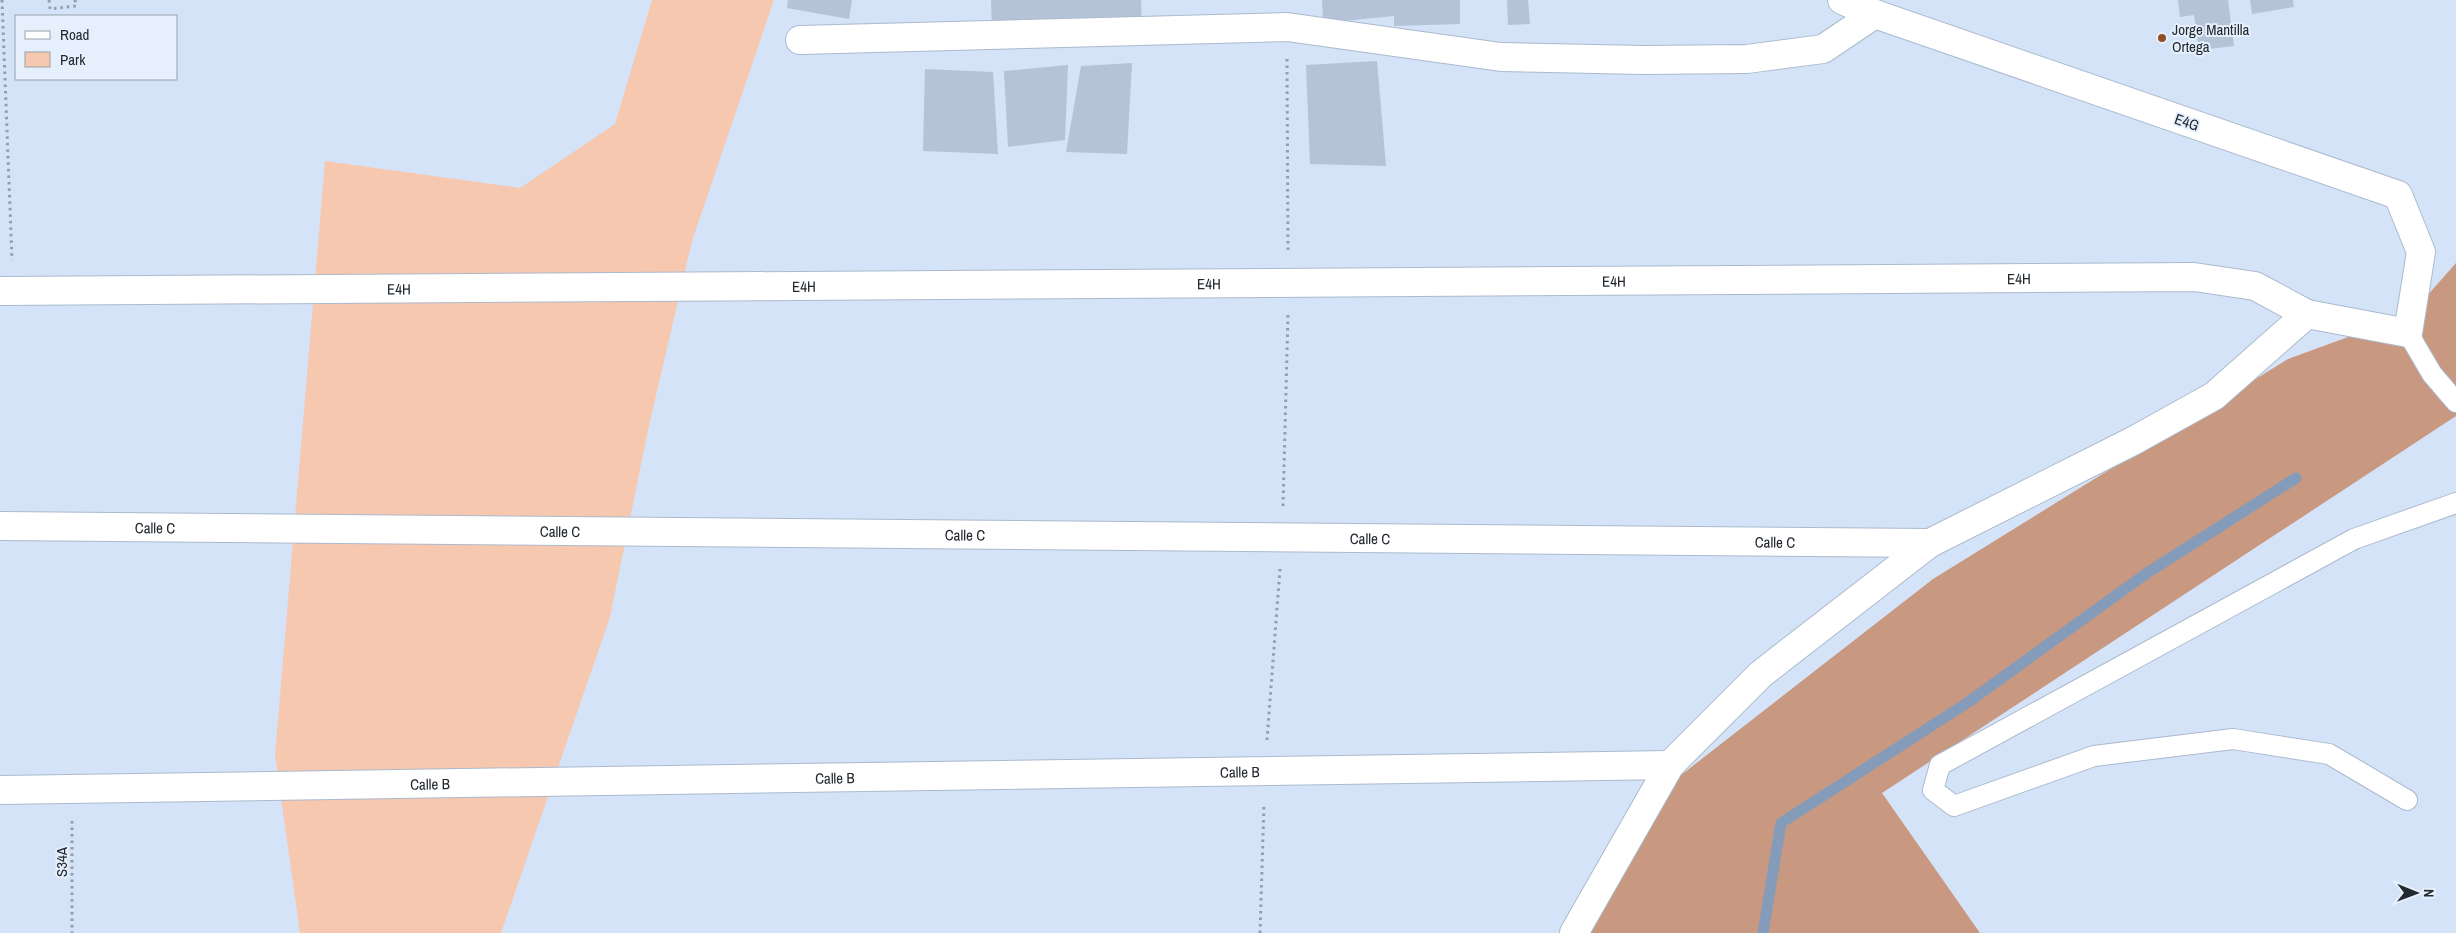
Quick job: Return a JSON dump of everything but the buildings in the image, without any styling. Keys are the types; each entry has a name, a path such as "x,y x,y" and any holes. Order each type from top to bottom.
{"street":[{"name":"E4G","path":"1842,0 1875,14 2398,195 2421,252 2408,333"},
{"path":"800,40 1287,27 1501,57 1643,60 1737,59 1824,49 1875,14"},
{"name":"E4H","path":"7,290 2194,277 2254,286 2307,314 2408,333"},
{"path":"1574,933 1670,765 1761,674 1930,543 2133,442 2214,396 2307,314"},
{"name":"Calle C","path":"0,526 1930,543"},
{"name":"Calle B","path":"0,790 1670,765"}],"lane":[{"path":"2408,333 2432,374 2456,402"},
{"path":"2408,800 2329,754 2233,739 2094,756 1954,806 1933,790 1940,765 2354,539 2456,503"}],"path":[{"path":"2,0 7,290"},
{"path":"49,0 50,9 76,6 75,0"},
{"path":"1260,933 1265,771 1282,537 1289,282 1287,27"},
{"name":"S34A","path":"72,790 72,933"}],"green space":[{"path":"652,0 774,0 692,241 648,430 610,617 501,933 300,933 275,755 325,161 520,188 615,124"}],"shaded area":[{"path":"2456,263 2456,416 1882,793 1980,933 1585,933 1649,800 1933,579 2288,359 2411,314"}],"waterway":[{"path":"1763,933 1781,823 1967,703 2147,573 2296,478"}],"place":[{"name":"Jorge Mantilla Ortega","path":"2162,38"}]}
